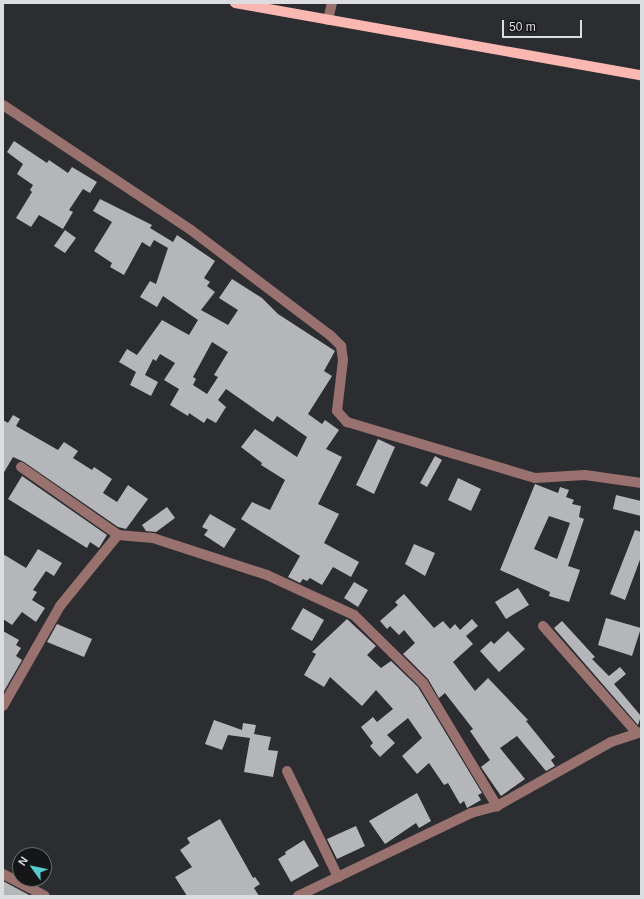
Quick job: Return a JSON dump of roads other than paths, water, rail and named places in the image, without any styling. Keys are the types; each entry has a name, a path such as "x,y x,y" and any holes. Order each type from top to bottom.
{"main road":[{"path":"235,3 641,75"}],"street":[{"path":"328,20 332,3"},
{"path":"3,105 191,230 330,335 341,346 343,360 337,412 347,422 535,478 585,475 641,483"},
{"path":"21,467 118,535 154,538 267,575 354,615 423,683 497,806"},
{"path":"3,706 60,606 118,535"},
{"path":"298,896 471,813 497,806 611,742 639,733 543,626"},
{"path":"287,771 338,877"},
{"path":"3,874 45,896"}]}
